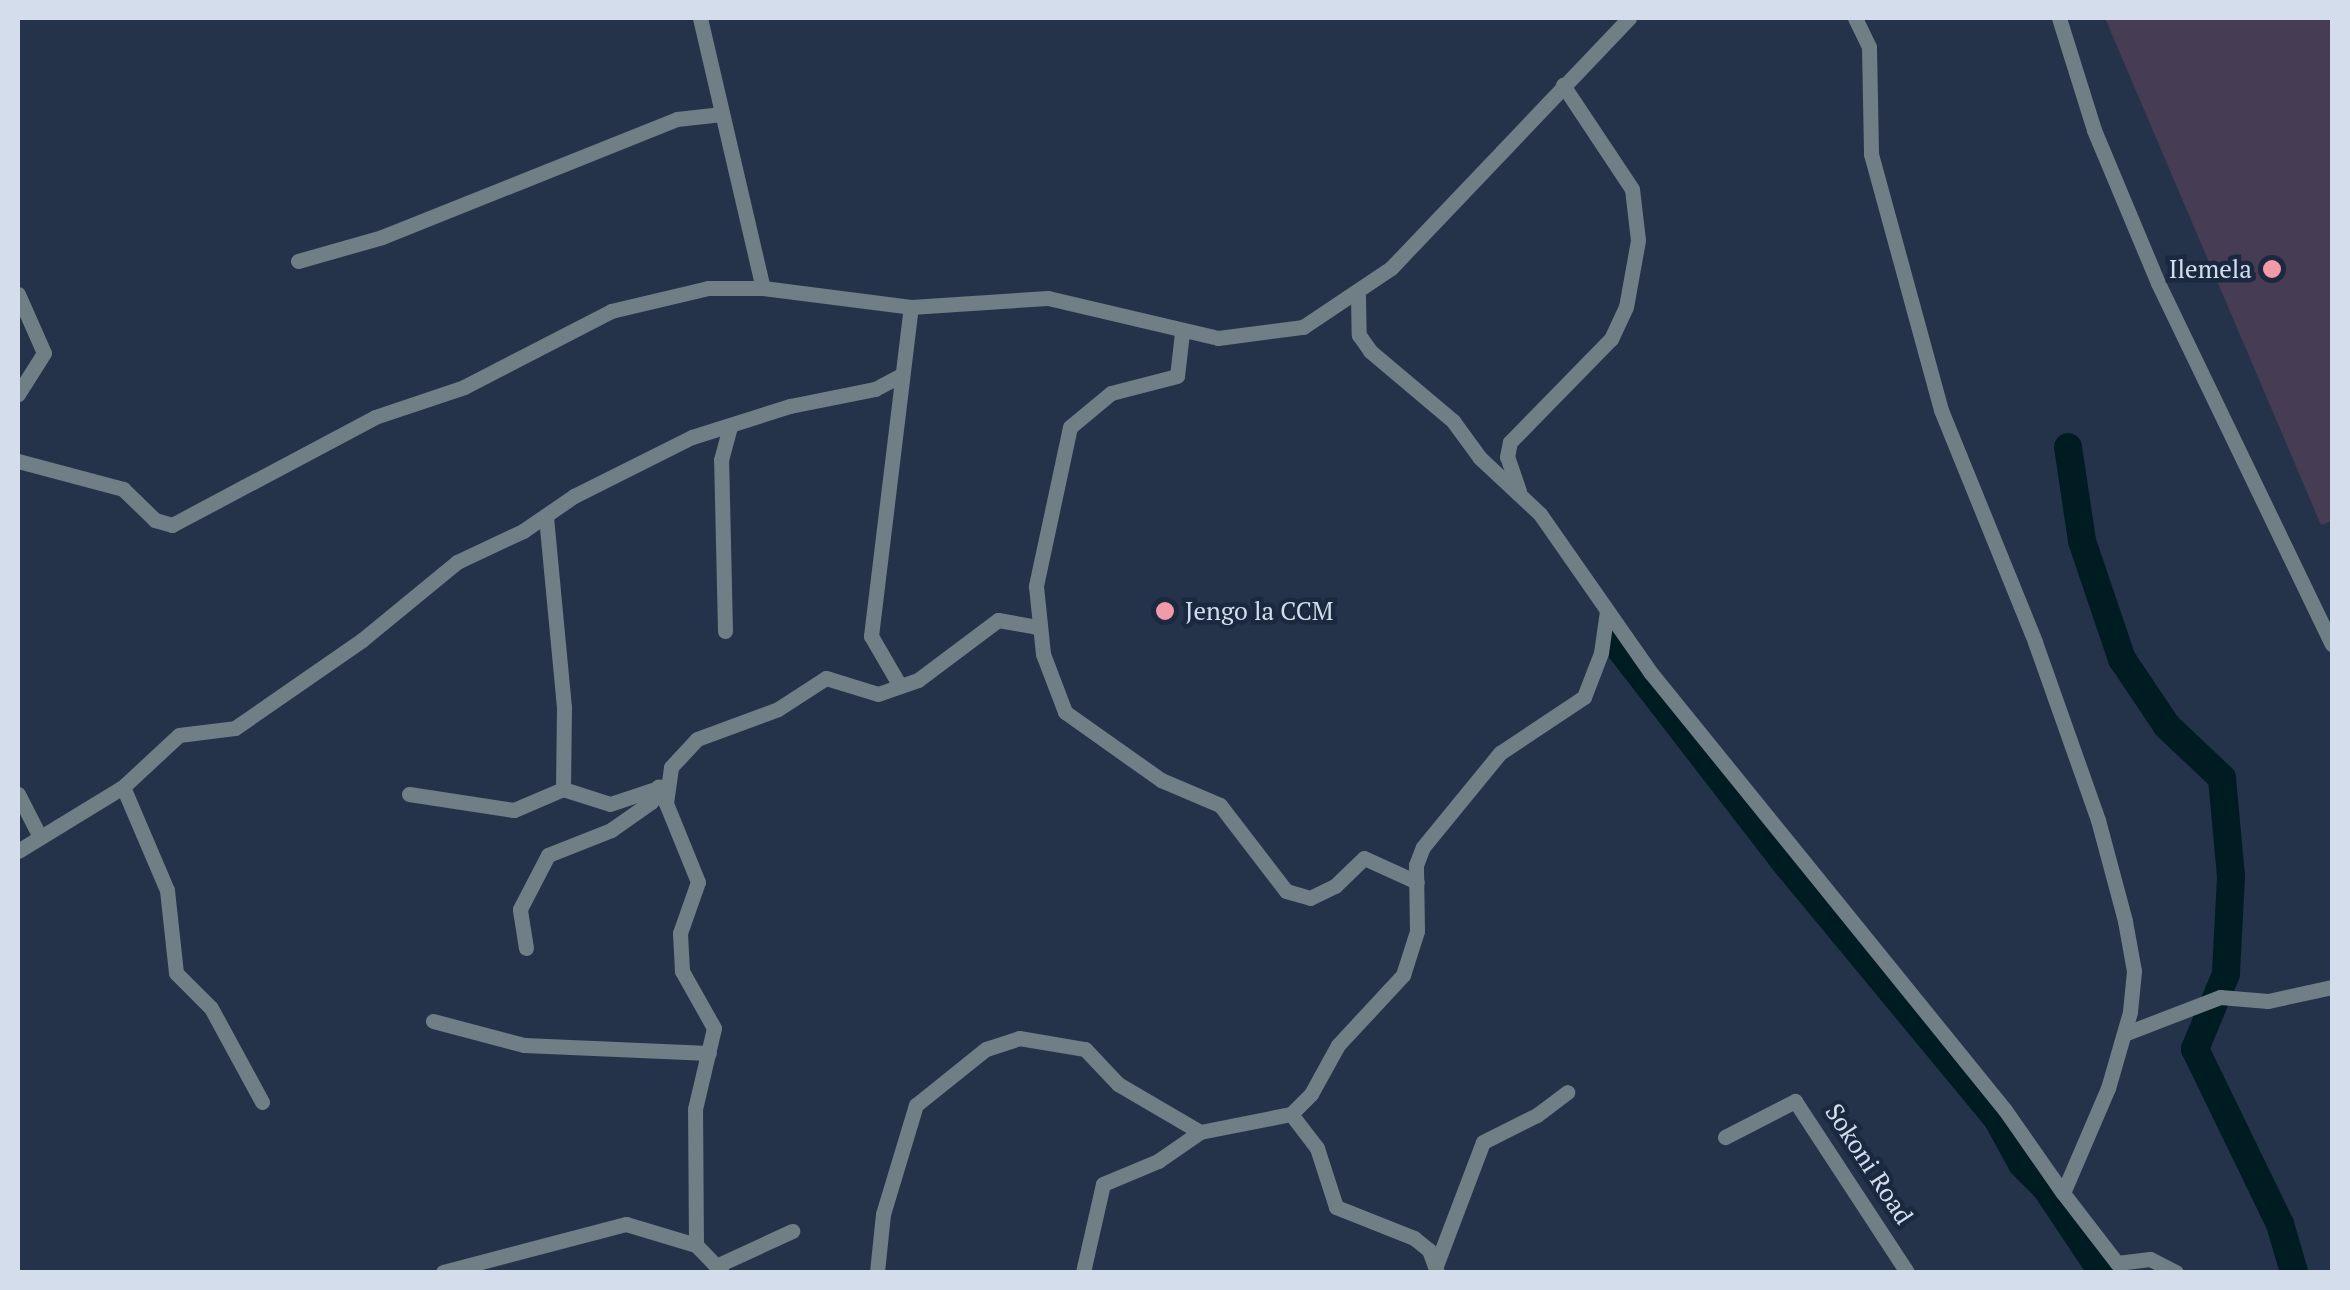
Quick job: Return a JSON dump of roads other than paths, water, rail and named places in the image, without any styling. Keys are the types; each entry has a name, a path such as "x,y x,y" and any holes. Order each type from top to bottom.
{"street":[{"path":"700,18 763,288"},
{"path":"18,462 122,489 155,520 172,525 374,417 464,388 612,311 708,288 763,288 911,307 1048,298 1093,304 1182,333 1268,336 1304,327 1358,296 1411,248 1629,18"},
{"path":"1854,18 1869,46 1872,154 1940,410 2036,642 2098,820 2134,971 2124,1034 2063,1192"},
{"path":"2060,18 2094,130 2158,283 2332,644"},
{"path":"1520,494 1507,457 1510,442 1611,340 1626,307 1638,240 1632,188 1562,86"},
{"path":"298,261 420,223 522,176 677,119 722,114"},
{"path":"18,294 44,354 18,394"},
{"path":"1358,296 1359,335 1370,351 1453,421 1480,458 1520,494 1607,612 2117,1263 2150,1259 2176,1272"},
{"path":"900,686 871,636 894,468 898,377 911,307"},
{"path":"1182,333 1178,376 1111,393 1070,427 1037,560 1038,626 1065,712 1161,780 1220,805 1286,892 1310,898 1335,886 1364,858 1416,882"},
{"path":"18,851 38,833 123,788 179,735 235,728 458,562 635,465 730,426 875,389 898,377"},
{"path":"725,631 721,460 730,426"},
{"path":"546,517 564,706 564,789"},
{"path":"1083,1272 1103,1184 1158,1162 1200,1132 1290,1114 1311,1094 1338,1045 1404,975 1417,932 1416,882 1423,846 1500,754 1584,697 1602,653 1607,612"},
{"path":"526,948 520,909 548,854 611,830 651,802 688,745 778,709 815,682 835,678 870,695 900,686 998,620 1038,626"},
{"path":"409,794 514,810 564,789 610,804 661,786"},
{"path":"661,786 675,834 698,882 680,952 682,971 712,1016 709,1054 696,1109 696,1245"},
{"path":"123,788 168,890 176,974 211,1008 262,1102"},
{"path":"18,794 38,833"},
{"path":"2124,1034 2220,997 2268,1001 2332,987"},
{"path":"433,1021 524,1045 709,1054"},
{"path":"876,1272 883,1214 916,1106 986,1049 1019,1038 1085,1049 1118,1084 1200,1132"},
{"path":"1290,1114 1317,1148 1336,1207 1414,1238 1437,1268 1449,1246 1483,1142 1538,1115 1566,1092"},
{"name":"Sokoni Road","path":"1725,1137 1796,1102 1907,1272"},
{"path":"443,1272 626,1224 696,1245 718,1270 792,1231"}],"waterway":[{"path":"2068,447 2082,541 2122,659 2167,726 2222,778 2231,877 2226,974 2195,1049 2280,1224 2294,1272"},
{"path":"1614,641 1784,861 1998,1120 2022,1164 2046,1188 2102,1272"}],"place":[{"name":"Ilemela","path":"2272,269"},
{"name":"Jengo la CCM","path":"1165,611"}]}
